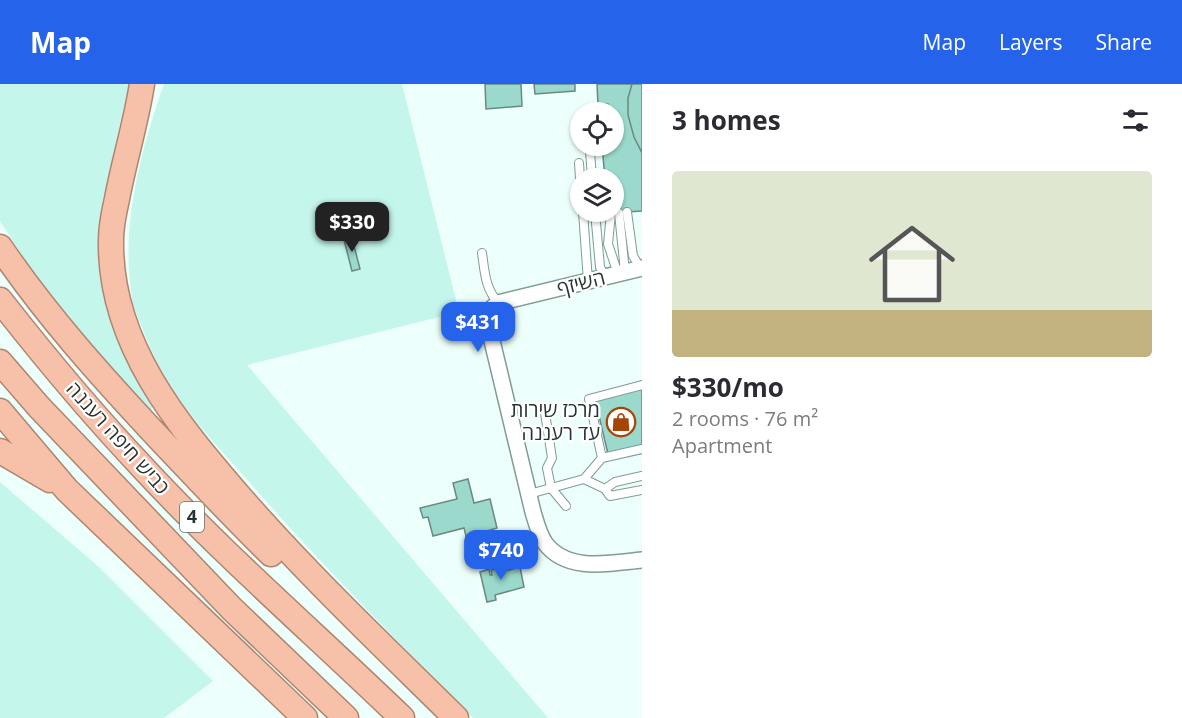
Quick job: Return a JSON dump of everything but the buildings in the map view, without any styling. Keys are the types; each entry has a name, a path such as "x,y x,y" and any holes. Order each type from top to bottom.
{"highway":[{"path":"142,84 118,191 111,238 112,264 118,299 131,340 141,361 151,381 181,426 261,522 298,562 456,718"},
{"path":"6,255 62,331 232,517 415,693 446,718"},
{"name":"כביש חיפה רעננה","path":"0,300 39,351 146,471 256,580 402,718"},
{"name":"כביש חיפה רעננה","path":"0,362 39,407 232,609 346,718"},
{"path":"0,411 67,490 305,718"},
{"path":"0,451 67,490"}],"street":[{"name":"השיזף","path":"498,303 642,269"},
{"path":"498,303 491,309 487,320 538,529 545,542 555,553 577,563 602,564 642,560"}],"lane":[{"path":"579,163 579,168"},
{"path":"584,222 588,281"},
{"path":"596,222 600,267 616,275"},
{"path":"616,222 608,244 616,275"},
{"path":"616,275 619,222"},
{"path":"622,222 633,256 642,269"},
{"path":"482,253 486,285 498,303"},
{"path":"602,458 589,399 642,385"},
{"path":"544,413 552,458 547,468 551,488 566,506"},
{"path":"529,494 584,479 602,458 642,449"},
{"path":"604,489 615,482 642,476"},
{"path":"584,479 604,489 610,496 642,490"}],"green space":[{"path":"0,84 129,84 107,180 102,238 156,402 148,413 89,346 39,281 0,221"},
{"path":"164,84 402,84 459,312 247,365 548,718 473,718 279,515 203,430 162,372 133,304 129,244 135,189 148,135"},
{"path":"0,482 99,567 213,681 164,718 0,718"}],"place":[{"name":"מרכז שירות עד רעננה","path":"621,422"}]}
